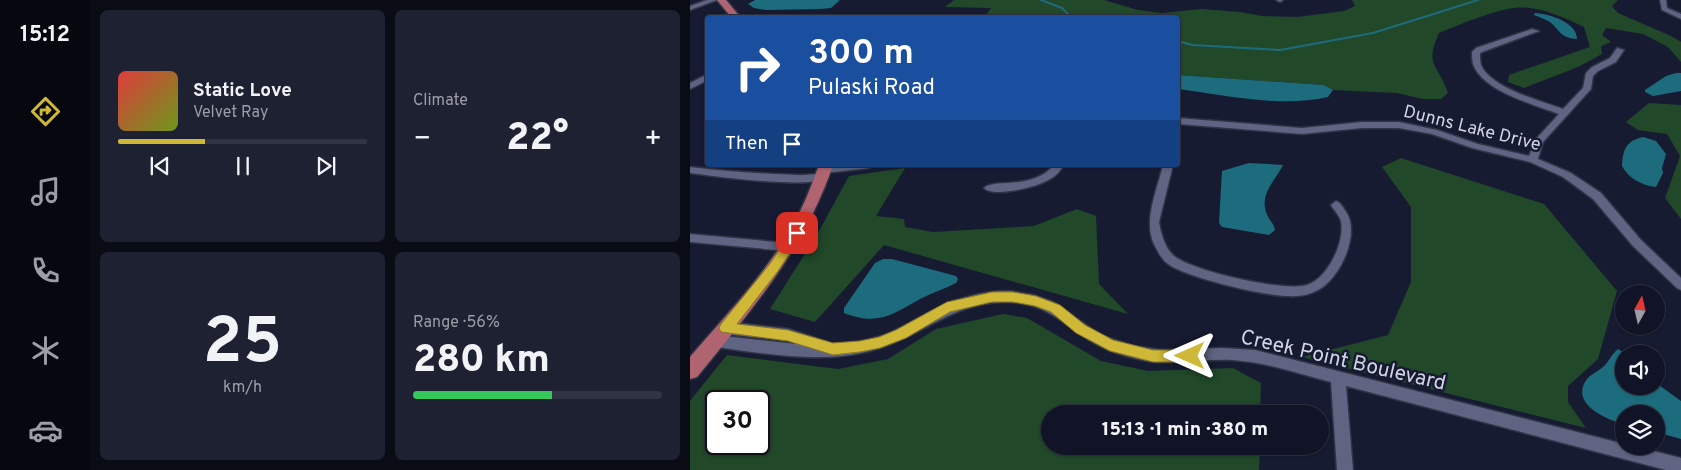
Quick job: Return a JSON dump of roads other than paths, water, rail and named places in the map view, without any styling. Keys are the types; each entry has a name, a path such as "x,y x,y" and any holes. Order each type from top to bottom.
{"main road":[{"path":"721,0 734,15"},
{"path":"690,371 774,268 811,206 825,171"}],"street":[{"path":"690,8 714,0"},
{"path":"1663,0 1664,9 1681,17"},
{"path":"1535,31 1479,50 1475,57 1484,75 1498,87 1565,114"},
{"path":"1533,160 1539,141 1587,89 1589,75 1595,69 1613,60 1620,50"},
{"path":"690,86 705,78"},
{"name":"Dunns Lake Drive","path":"1180,122 1293,131 1362,125 1399,125 1434,132 1475,146 1533,160 1567,174 1597,196 1646,253 1681,285"},
{"path":"690,170 751,177 803,179 825,171 854,167"},
{"path":"989,188 1009,188 1035,182 1049,176 1057,167"},
{"path":"1168,167 1154,222 1164,252 1171,261 1185,268 1274,290 1288,292 1303,290 1317,286 1326,278 1344,248 1346,234 1346,220 1336,205"},
{"path":"690,238 787,247"},
{"name":"Creek Point Boulevard","path":"715,341 779,349 833,349 880,343 901,334 947,308 992,297 1013,297 1036,301 1056,308 1080,329 1110,345 1153,356 1218,354 1255,356 1681,466"},
{"name":"Creek Point Boulevard","path":"726,328 788,335 833,349"},
{"path":"1338,377 1345,470"}],"waterway":[{"path":"1041,0 1062,8 1069,15"},
{"path":"1180,42 1192,45 1280,50 1373,33 1478,0"}]}
